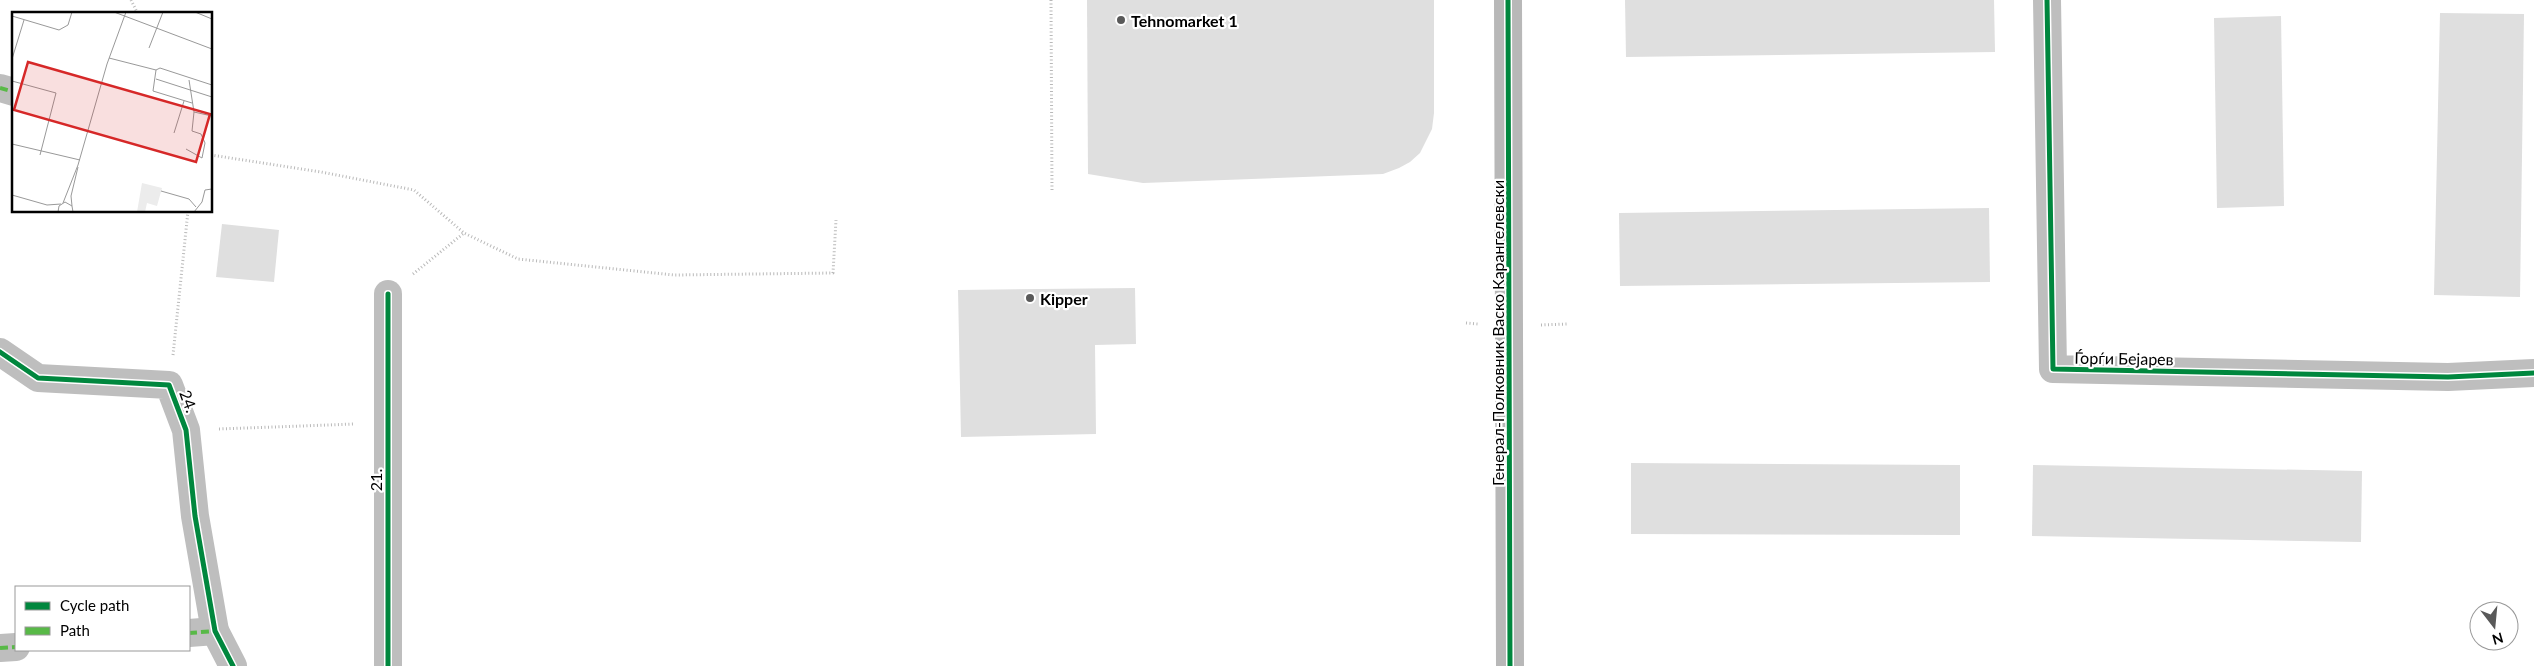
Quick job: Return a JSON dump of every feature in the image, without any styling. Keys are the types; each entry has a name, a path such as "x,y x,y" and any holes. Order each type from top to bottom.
{"street":[{"name":"Генерал-Полковник Васко Карангелевски","path":"1508,0 1510,666"},
{"name":"Ѓорѓи Бејарев","path":"2047,0 2053,369 2448,377 2534,373"},
{"name":"21.","path":"388,294 388,666"},
{"name":"24.","path":"0,352 38,378 169,385 186,430 195,516 202,632 233,666"},
{"path":"0,648 15,646"}],"path":[{"path":"131,0 137,12"},
{"path":"1051,0 1052,192"},
{"path":"212,155 414,190 464,233 518,258 528,260 674,275 833,273 836,220"},
{"path":"169,385 188,212"},
{"path":"388,294 464,233"},
{"path":"186,430 388,423"}],"building":[{"path":"1087,0 1434,0 1434,113 1432,129 1420,153 1410,162 1383,174 1143,183 1088,174"},
{"path":"1625,0 1994,0 1995,52 1626,57"},
{"path":"2440,13 2524,14 2520,297 2434,295"},
{"path":"2281,16 2284,206 2217,208 2214,18"},
{"path":"1989,208 1990,282 1620,286 1619,213"},
{"path":"222,224 279,230 274,282 216,277"},
{"path":"1135,288 1136,344 1095,345 1096,434 961,437 958,290"},
{"path":"1631,463 1960,465 1960,535 1631,534"},
{"path":"2033,465 2362,471 2361,542 2032,536"}],"marked path":[{"path":"0,88 12,91"},
{"path":"190,633 215,631"},
{"path":"0,648 15,647"}],"cycle path":[{"path":"1508,0 1510,666"},
{"path":"2047,0 2053,369 2448,377 2534,373"},
{"path":"388,294 388,666"},
{"path":"0,352 38,378 169,385 186,430 195,516 215,631 233,666"}],"place":[{"name":"Tehnomarket 1","path":"1121,20"},
{"name":"Kipper","path":"1030,298"}]}
